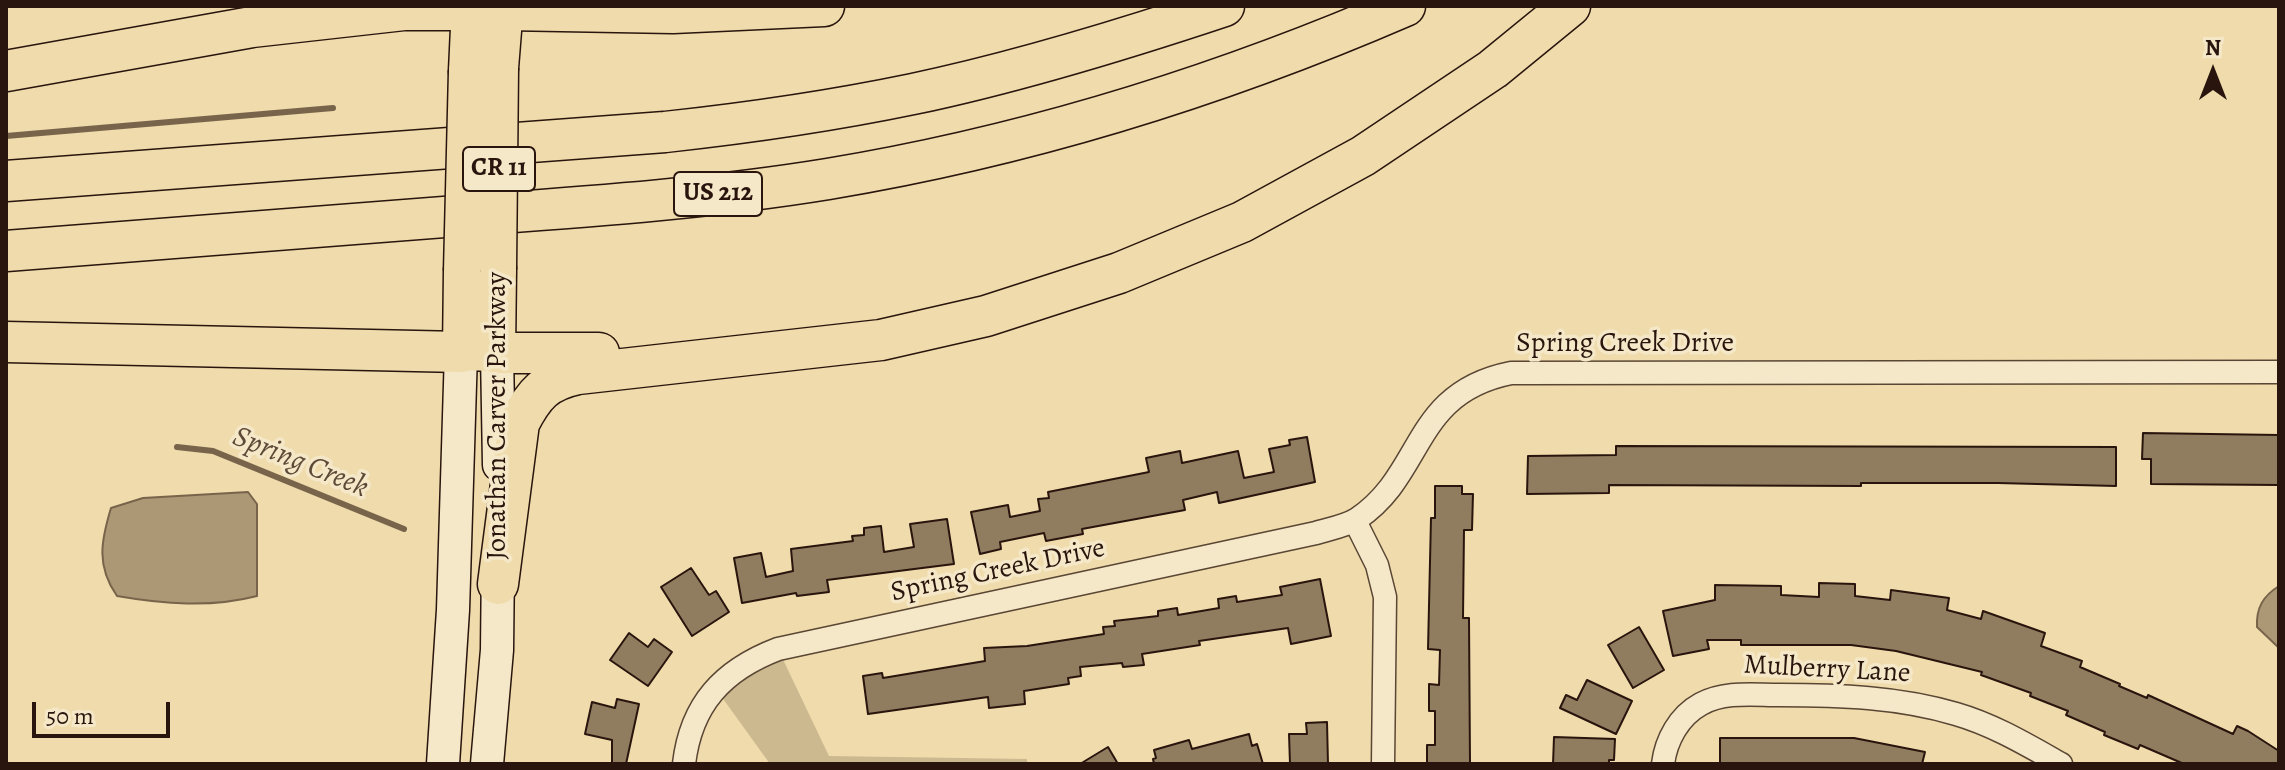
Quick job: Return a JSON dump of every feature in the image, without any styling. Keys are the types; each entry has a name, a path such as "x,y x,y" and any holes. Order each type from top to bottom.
{"highway":[{"path":"6,71 252,27 404,10 487,8 732,12 824,6"},
{"name":"US 212","path":"6,181 665,132 743,123 913,94 1076,53 1224,6"},
{"name":"US 212","path":"6,251 664,201 831,178 925,160 1093,119 1254,67 1405,6"},
{"path":"498,584 519,423 531,399 555,379 881,340 986,316 1119,273 1230,228 1305,190 1416,122 1493,69 1570,6"},
{"path":"6,342 672,354 795,350"}],"main road":[{"name":"CR 11","path":"483,69 487,8"},
{"name":"Jonathan Carver Parkway","path":"443,764 453,610 479,352 498,269 483,69"},
{"name":"Jonathan Carver Parkway","path":"483,69 462,271 500,446 497,650 487,764"}],"street":[{"name":"Spring Creek Drive","path":"684,764 686,743 702,705 731,672 778,649 1316,533 1355,521 1374,506 1394,481 1443,407 1463,390 1488,377 1511,373 2279,372"},
{"path":"1355,521 1377,565 1385,597 1383,764"},
{"name":"Mulberry Lane","path":"1663,764 1667,741 1680,723 1700,704 1730,694 1834,695 1909,702 1958,714 2011,735 2061,764"}],"shaded area":[{"path":"248,492 257,504 257,596 187,604 117,596 106,574 102,553 111,508 143,498"},
{"path":"2279,586 2279,648 2257,627 2262,603"},
{"path":"778,649 829,756 1027,759 1027,764 770,764 716,689"}],"building":[{"path":"2143,433 2279,435 2279,485 2151,484 2151,459 2142,459"},
{"path":"1307,437 1315,482 1219,503 1217,492 1183,500 1185,510 1082,529 1083,534 1046,541 1044,533 1000,542 1001,549 980,554 971,512 1008,505 1010,517 1040,511 1038,499 1049,498 1048,492 1149,472 1146,458 1180,451 1182,463 1238,451 1244,478 1274,472 1269,449 1290,445 1289,440"},
{"path":"1616,446 2116,447 2116,486 1998,483 1609,485 1609,493 1527,494 1528,456 1616,455"},
{"path":"1435,486 1462,486 1462,494 1473,494 1472,530 1464,530 1463,618 1469,618 1470,764 1427,764 1427,745 1435,745 1435,711 1429,711 1429,684 1439,685 1440,650 1428,649 1431,518 1435,518"},
{"path":"947,519 954,564 827,580 829,592 797,596 796,593 742,603 734,558 761,553 766,577 793,571 791,549 853,541 852,536 864,535 864,528 881,526 884,552 914,547 910,524"},
{"path":"691,568 709,595 716,591 729,612 692,636 661,587"},
{"path":"1320,579 1331,636 1291,644 1288,628 1199,641 1200,645 1142,654 1144,665 1123,667 1122,663 1080,667 1081,676 1068,678 1069,684 1024,691 1025,704 989,708 988,697 868,714 863,676 882,673 883,678 985,661 984,648 1027,646 1104,634 1103,627 1115,626 1114,621 1158,616 1158,611 1177,608 1178,615 1219,608 1218,599 1236,596 1237,602 1282,595 1280,587"},
{"path":"1819,583 1855,584 1855,596 1890,600 1891,590 1949,598 1947,610 1981,619 1983,611 2045,633 2041,646 2082,661 2080,667 2119,686 2147,698 2148,695 2233,734 2237,726 2248,731 2279,751 2279,764 2184,764 2140,745 2138,749 2104,735 2105,732 2066,715 2068,711 2030,696 2031,693 1981,675 1982,672 1896,651 1851,645 1741,645 1741,640 1707,640 1709,649 1673,656 1663,611 1715,600 1715,585 1781,586 1781,595 1819,597"},
{"path":"1639,627 1664,670 1633,688 1608,645"},
{"path":"629,633 648,647 654,639 672,652 648,686 610,660"},
{"path":"1587,680 1632,701 1616,734 1560,708 1566,695 1577,700"},
{"path":"617,699 639,704 626,764 612,764 612,740 585,734 592,702 615,708"},
{"path":"1327,722 1328,764 1290,764 1289,734 1307,734 1306,723"},
{"path":"1249,734 1252,746 1257,744 1263,764 1154,764 1154,750 1189,740 1192,749"},
{"path":"1554,737 1615,739 1614,760 1609,760 1609,764 1553,764"},
{"path":"1720,738 1854,738 1925,752 1922,764 1720,764"},
{"path":"1108,747 1118,764 1080,764"}],"waterway":[{"path":"6,136 333,108"},
{"name":"Spring Creek","path":"177,447 213,451 404,529"}]}
